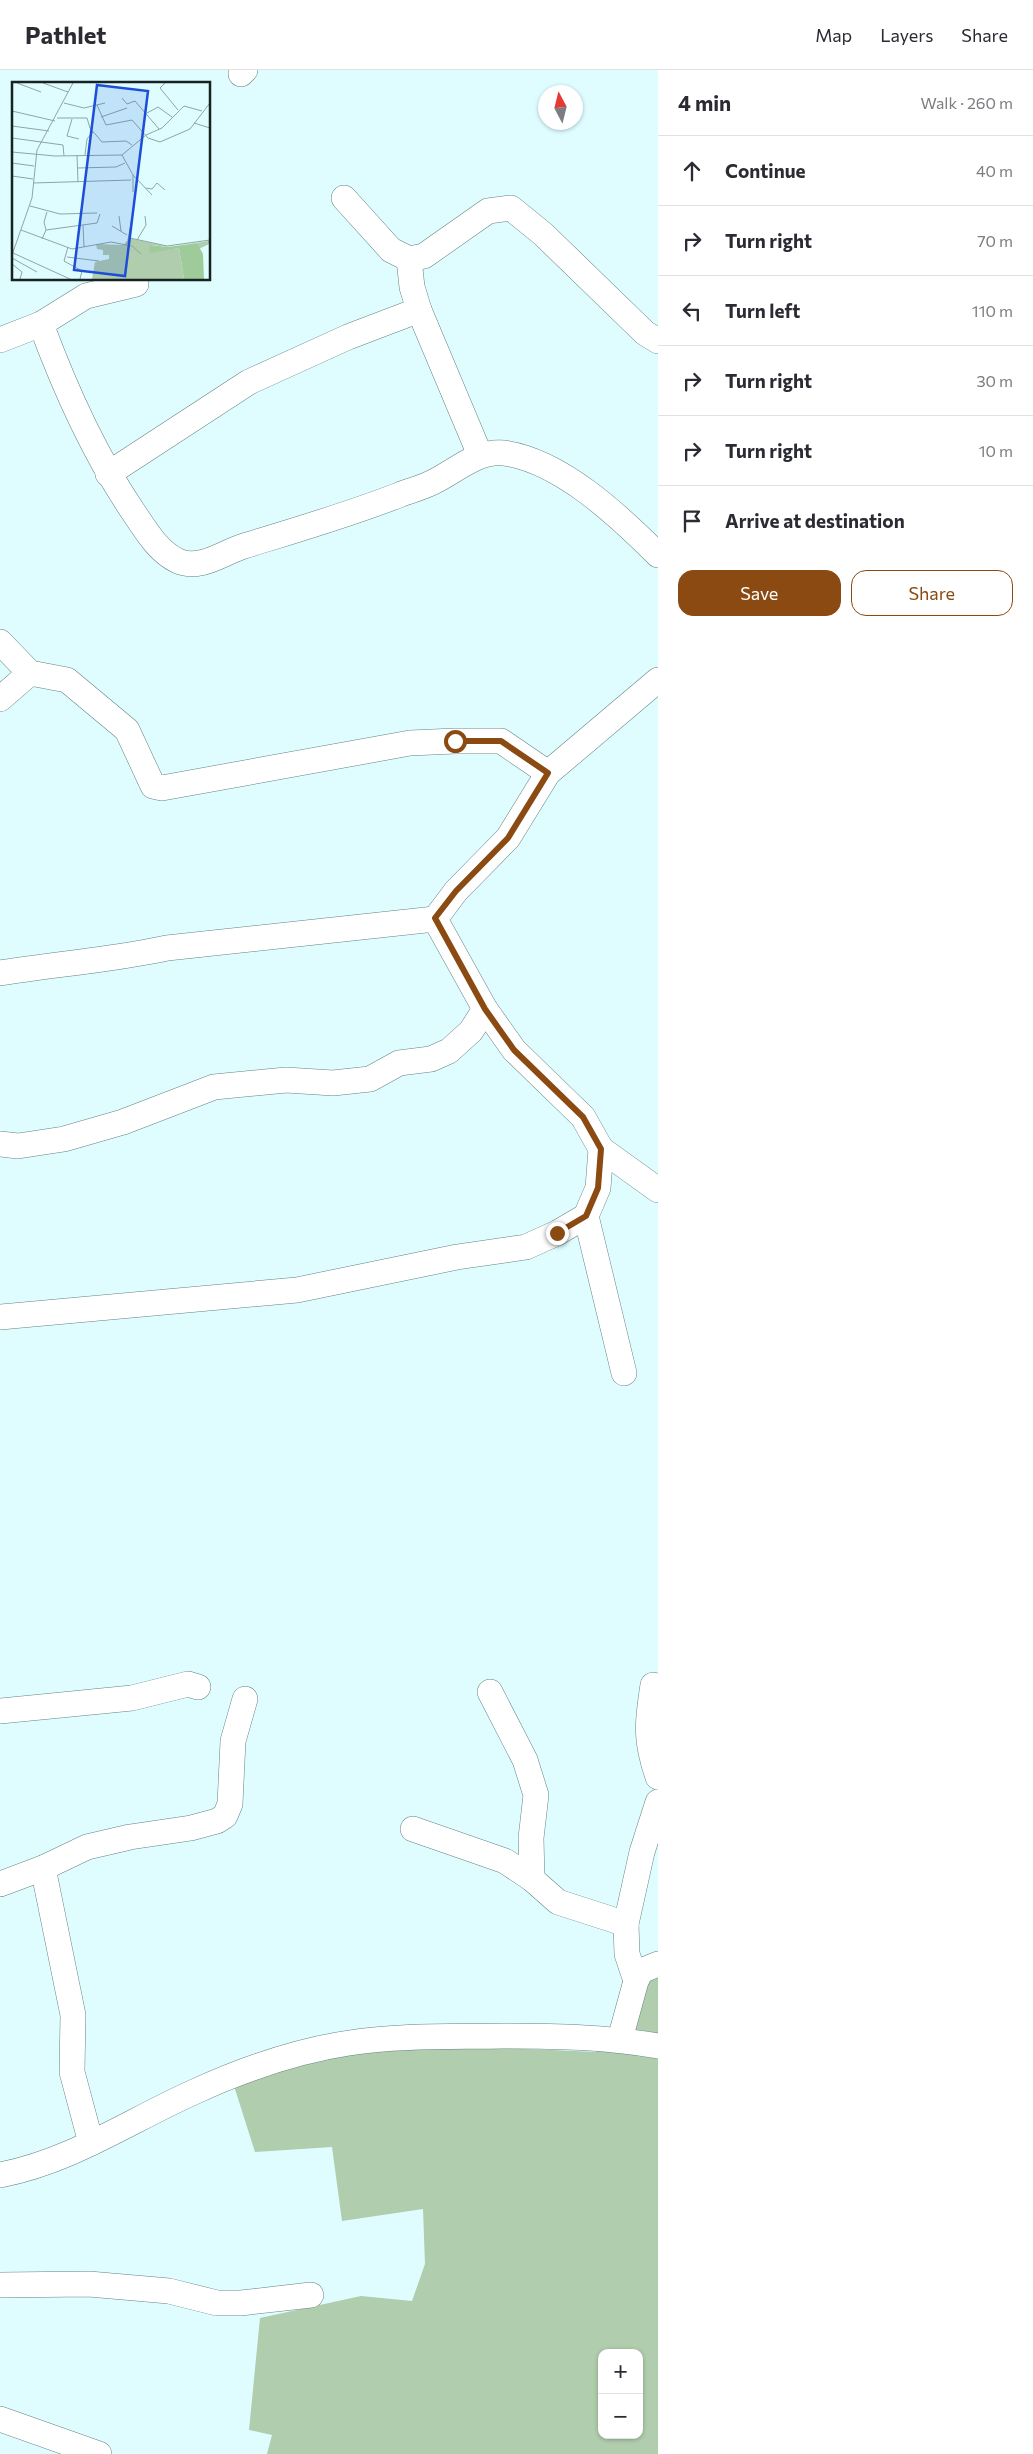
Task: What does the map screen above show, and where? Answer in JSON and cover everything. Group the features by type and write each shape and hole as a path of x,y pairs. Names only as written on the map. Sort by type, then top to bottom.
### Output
{"street":[{"path":"344,198 392,250 409,259 424,256 488,211 511,208 543,234 644,333 658,341"},
{"path":"409,259 412,286 418,310 480,455"},
{"path":"0,340 41,324 86,296 136,284"},
{"path":"108,474 249,382 348,337 418,310"},
{"path":"41,324 62,382 108,474 147,533 162,550 180,562 201,564 232,550 366,508 435,481 480,455 503,453 547,466 596,500 658,555"},
{"path":"0,642 30,673 67,680 127,730 153,786 162,788 410,743 455,741 501,741 548,773"},
{"path":"0,699 30,673"},
{"path":"0,973 54,964 134,955 167,948 435,918 456,891 508,838 548,773 658,680"},
{"path":"435,918 485,1009 514,1050 583,1117 601,1149 658,1190"},
{"path":"0,1144 18,1146 64,1139 123,1122 214,1088 286,1080 333,1083 370,1079 399,1063 432,1058 449,1051 471,1031 485,1009"},
{"path":"0,1317 297,1290 457,1257 526,1247 557,1233 586,1216 598,1188 601,1149"},
{"path":"586,1216 624,1373"},
{"path":"0,1711 132,1698 188,1684 198,1687"},
{"path":"653,1685 647,1725 651,1756 658,1777"},
{"path":"490,1692 525,1760 536,1795 531,1838 532,1879"},
{"path":"0,1884 43,1868 87,1847 130,1837 192,1828 217,1821 226,1816 230,1804 233,1741 245,1699"},
{"path":"636,1981 627,1954 626,1924 642,1852 658,1802"},
{"path":"412,1829 505,1861 532,1879 558,1902 626,1924"},
{"path":"43,1868 73,2015 72,2072 91,2143"},
{"path":"620,2039 636,1981 641,1971 658,1964"},
{"path":"0,2175 55,2159 194,2092 293,2054 350,2043 423,2037 551,2036 620,2039 658,2046"},
{"path":"0,2285 89,2284 168,2291 218,2303 240,2303 311,2295"},
{"path":"0,2419 99,2454"}],"green space":[{"path":"652,1962 658,1963 658,2454 267,2454 272,2435 249,2430 260,2318 361,2296 412,2301 425,2264 423,2209 342,2221 332,2147 255,2152 234,2086 298,2064 379,2051 451,2048 596,2052"}],"route":[{"path":"455,741 501,741 548,773 508,838 456,891 435,918 485,1009 514,1050 583,1117 601,1149 598,1188 586,1216 557,1233"}]}
